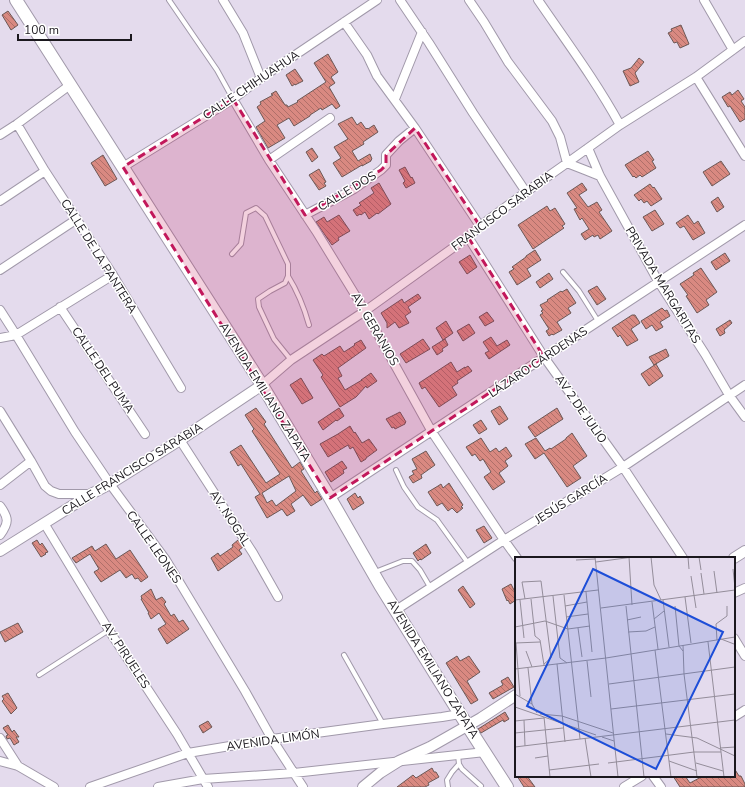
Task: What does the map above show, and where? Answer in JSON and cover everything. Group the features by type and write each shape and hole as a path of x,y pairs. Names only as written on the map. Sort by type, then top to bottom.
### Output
{"main road":[{"name":"AVENIDA EMILIANO ZAPATA","path":"16,0 262,385 373,573 460,714 508,787"}],"street":[{"path":"224,0 243,33 261,78"},
{"name":"CALLE CHIHUAHUA","path":"123,167 233,99 261,78 344,22 365,4 377,0"},
{"path":"400,0 526,192"},
{"path":"469,0 508,62 552,121 560,137 567,164 600,176"},
{"path":"538,0 575,53 613,111 620,125"},
{"path":"704,0 733,50"},
{"path":"344,22 367,55 377,76 415,128 480,226"},
{"path":"394,99 422,32"},
{"name":"FRANCISCO SARABIA","path":"262,385 291,360 468,237 480,226 526,192 620,125 696,77 745,41"},
{"path":"696,77 745,156"},
{"path":"0,135 70,85"},
{"name":"AV. GERANIOS","path":"233,99 269,160 365,310 432,432 516,557"},
{"path":"269,160 330,118"},
{"name":"CALLE DE LA PANTERA","path":"17,124 45,171 113,275 181,388"},
{"name":"CALLE DOS","path":"305,215 354,189 381,170 386,165 386,155 399,141 415,128"},
{"name":"PRIVADA MARGARITAS","path":"588,148 600,176 658,281 705,354 729,395 745,417"},
{"path":"0,201 45,171"},
{"path":"0,270 77,219"},
{"name":"LÁZARO CÁRDENAS","path":"330,498 745,225"},
{"name":"AV 2 DE JULIO","path":"468,237 544,357 623,467 682,557"},
{"path":"0,338 16,335 113,275"},
{"name":"CALLE DEL PUMA","path":"60,307 145,434"},
{"name":"CALLE LEONES","path":"0,310 75,432 110,484 166,560 245,691 272,739 303,787"},
{"name":"CALLE FRANCISCO SARABIA","path":"0,551 180,440 262,385"},
{"name":"JESÚS GARCÍA","path":"396,610 504,540 623,467 745,385"},
{"path":"0,410 46,486 51,491 60,494 91,494"},
{"name":"AV. NOGAL","path":"180,440 253,553 278,597"},
{"path":"0,485 31,461"},
{"path":"0,506 7,519 6,527 0,535"},
{"name":"AV. PIRUELES","path":"44,523 109,630 177,734 208,787"},
{"path":"735,557 745,551"},
{"path":"735,592 745,588"},
{"path":"735,640 745,656"},
{"path":"363,787 380,773 399,761 430,747 481,718 515,696"},
{"path":"735,716 745,710"},
{"name":"AVENIDA LIMÓN","path":"90,787 188,753 272,739 460,714"},
{"path":"0,738 18,766"},
{"path":"158,787 203,779 294,772 485,752"},
{"path":"0,762 18,766 54,787"},
{"path":"624,787 640,777"},
{"path":"654,777 660,787"}],"lane":[{"path":"170,0 217,70 233,99"},
{"path":"232,254 241,244 246,213 256,208 265,216 288,264 288,276 285,283 270,291 258,300 259,307 274,339 291,360"},
{"path":"564,272 579,291 598,321"},
{"path":"288,276 305,309 309,325"},
{"path":"396,470 404,487 418,507 437,520 468,564"},
{"path":"373,573 403,562 412,561 420,570 430,587"},
{"path":"39,675 109,630"},
{"path":"344,655 383,724"},
{"path":"458,754 459,764 462,769 481,786"},
{"path":"448,787 447,780 459,764"}],"highlighted area":[{"path":"233,99 305,215 381,170 386,165 386,155 415,128 480,226 468,237 544,357 330,498 123,167"}],"building":[{"path":"8,11 18,25 11,30 2,15"},
{"path":"681,25 689,44 680,48 677,42 674,43 668,33 672,31 671,29"},
{"path":"328,54 338,72 331,77 335,83 329,87 340,106 336,109 332,104 322,110 321,108 294,126 289,118 277,125 285,138 268,148 256,127 265,121 257,107 261,104 260,102 273,95 271,94 276,91 288,107 298,102 297,101 326,82 314,63"},
{"path":"639,58 644,62 635,73 639,82 630,86 623,71 631,68"},
{"path":"295,69 303,81 292,86 286,75"},
{"path":"738,90 744,99 741,101 745,107 745,119 740,122 730,106 728,107 722,97 730,92 732,95"},
{"path":"352,117 357,125 361,122 366,129 368,129 374,125 378,132 363,142 364,144 352,151 358,161 370,154 372,159 371,161 342,177 333,163 341,158 334,147 348,139 338,124"},
{"path":"312,148 318,157 312,162 306,152"},
{"path":"648,151 654,160 652,161 656,168 642,177 640,175 636,178 634,176 633,177 625,165"},
{"path":"103,155 117,179 105,186 91,163"},
{"path":"721,161 730,174 712,186 703,172"},
{"path":"405,167 415,183 406,188 403,183 405,181 399,170"},
{"path":"319,169 326,182 324,183 326,186 319,190 309,175"},
{"path":"379,183 391,204 369,219 365,212 357,216 353,210 361,205 359,203 374,193 371,188"},
{"path":"582,183 587,190 579,195 588,207 597,202 602,210 599,212 612,231 600,239 598,235 594,237 593,235 585,240 581,234 589,229 582,218 580,220 574,209 577,208 567,193"},
{"path":"650,184 653,188 654,187 662,199 651,206 647,201 644,203 641,199 639,201 634,195"},
{"path":"718,197 724,207 717,212 711,202"},
{"path":"547,206 550,211 555,208 565,224 562,226 564,228 533,249 518,225"},
{"path":"655,210 664,224 652,231 643,217"},
{"path":"339,215 350,231 338,238 339,240 332,245 316,222 324,217 327,222"},
{"path":"688,215 694,224 698,221 705,233 693,240 684,226 680,228 676,223"},
{"path":"535,250 541,260 527,269 531,276 517,285 509,272 514,269 512,267"},
{"path":"725,253 730,261 716,270 711,262"},
{"path":"470,255 477,267 467,274 459,262"},
{"path":"701,268 717,292 706,300 709,305 697,313 686,296 688,295 680,284 694,275 693,273"},
{"path":"549,273 553,279 540,288 536,282"},
{"path":"597,286 606,299 597,305 588,291"},
{"path":"567,289 576,303 568,308 571,313 557,322 562,330 549,336 546,331 549,329 540,315 543,313 541,311 543,310 540,305 561,291 562,292"},
{"path":"418,294 421,298 408,307 411,312 405,316 409,323 399,328 395,322 387,328 387,323 381,313 402,299 404,303"},
{"path":"662,308 665,311 667,310 670,316 660,322 663,327 656,331 652,325 646,329 641,321"},
{"path":"487,312 494,321 485,326 479,317"},
{"path":"632,315 635,315 640,323 631,329 638,340 627,346 620,335 618,337 612,328"},
{"path":"730,320 732,323 724,330 725,333 720,336 716,329"},
{"path":"446,321 453,333 443,340 436,328"},
{"path":"469,324 475,333 463,341 457,331"},
{"path":"491,337 497,346 507,340 510,345 489,359 485,353 489,351 483,342"},
{"path":"423,339 430,349 406,363 400,354"},
{"path":"445,339 448,345 437,355 432,347"},
{"path":"361,340 366,348 338,368 342,376 338,378 345,390 371,373 377,381 367,388 366,386 356,397 340,407 321,377 323,375 313,360 322,354 324,356 340,346 344,352"},
{"path":"666,349 669,356 654,365 649,357"},
{"path":"451,362 457,372 468,366 472,371 457,381 458,383 452,387 457,395 439,407 425,387 422,389 419,383"},
{"path":"656,364 663,376 649,386 641,374"},
{"path":"301,378 313,398 302,404 290,385"},
{"path":"500,406 508,419 499,425 491,411"},
{"path":"256,408 266,422 264,424 292,468 300,462 304,469 301,471 315,493 317,491 322,499 311,506 303,495 291,504 295,511 287,516 282,509 267,518 255,497 260,494 241,464 238,466 230,452 241,445 266,483 280,474 252,431 254,429 245,415","holes":["289,476 296,491 276,506 272,500 267,503 262,493"]},
{"path":"339,408 344,416 323,430 318,422"},
{"path":"557,408 563,419 535,437 528,427"},
{"path":"400,412 406,422 405,424 395,429 394,427 392,428 386,419"},
{"path":"481,420 487,429 479,434 473,425"},
{"path":"350,426 362,443 369,439 377,450 361,462 353,447 350,449 348,445 328,457 320,444"},
{"path":"572,433 587,456 573,466 581,478 567,487 544,453 535,459 525,444 536,438 545,451 550,448 551,449 566,439"},
{"path":"481,438 490,452 496,448 499,452 506,447 512,456 505,461 508,466 499,473 505,482 493,490 484,477 491,472 483,459 480,461 475,454 472,456 466,447"},
{"path":"426,451 435,465 421,475 422,478 413,483 409,477 414,474 412,471 417,469 412,459"},
{"path":"342,461 347,468 343,470 344,473 331,482 325,472"},
{"path":"449,483 463,505 461,507 463,508 457,513 452,508 448,511 442,503 437,506 428,492 441,484 443,488"},
{"path":"355,493 358,498 360,496 364,503 353,510 347,499"},
{"path":"484,526 492,538 484,543 476,530"},
{"path":"37,540 40,545 42,543 48,552 41,557 32,543"},
{"path":"238,540 243,547 239,550 242,554 218,571 211,558 218,553 220,556 233,547 232,545"},
{"path":"106,544 116,559 130,550 148,577 141,582 138,578 135,579 132,574 126,578 120,570 101,582 94,572 99,569 90,554 76,563 72,558 92,546 95,551"},
{"path":"426,544 431,553 418,561 413,553"},
{"path":"511,584 515,592 515,601 510,604 508,600 507,601 502,589"},
{"path":"463,586 475,604 470,608 458,590"},
{"path":"151,589 156,600 162,597 166,602 164,604 171,616 174,614 179,622 183,620 189,629 167,644 158,629 166,624 159,613 151,619 141,599 141,596"},
{"path":"18,623 23,632 5,642 0,632"},
{"path":"457,656 460,661 469,656 480,672 467,681 478,700 471,704 446,663"},
{"path":"508,677 514,687 493,699 489,693 503,685 501,681"},
{"path":"8,693 17,708 11,714 2,701 4,699 2,696"},
{"path":"505,712 509,719 504,722 503,720 481,733 478,729"},
{"path":"208,721 212,727 203,733 199,726"},
{"path":"8,725 12,732 14,730 19,737 16,737 19,742 14,745 10,738 7,739 6,736 8,735 3,728"},
{"path":"432,768 439,777 428,783 429,785 425,787 397,787 413,775 416,778"},
{"path":"735,770 739,776 741,776 745,787 680,787 674,777 686,777 690,783 701,777 735,777"},
{"path":"518,777 528,777 535,787 524,787"}]}
